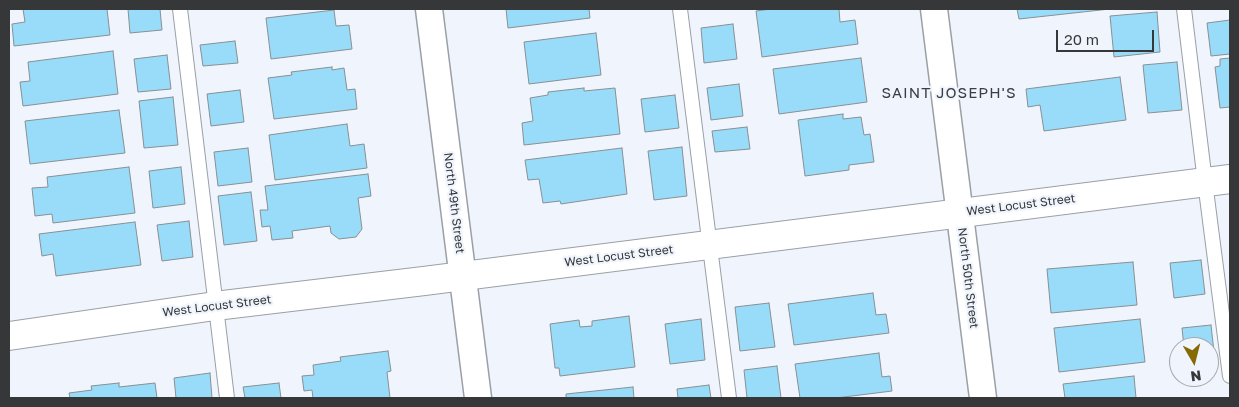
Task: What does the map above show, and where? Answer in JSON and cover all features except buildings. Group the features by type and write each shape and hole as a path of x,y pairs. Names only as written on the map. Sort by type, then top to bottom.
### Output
{"street":[{"name":"North 49th Street","path":"429,9 478,398"},
{"name":"North 50th Street","path":"934,9 983,398"},
{"name":"West Locust Street","path":"9,336 215,306 1218,181"}],"lane":[{"path":"180,9 227,398"},
{"path":"680,9 729,398"},
{"path":"1184,9 1218,181 1230,376"}],"district":[{"name":"SAINT JOSEPH'S","path":"949,93"}]}
